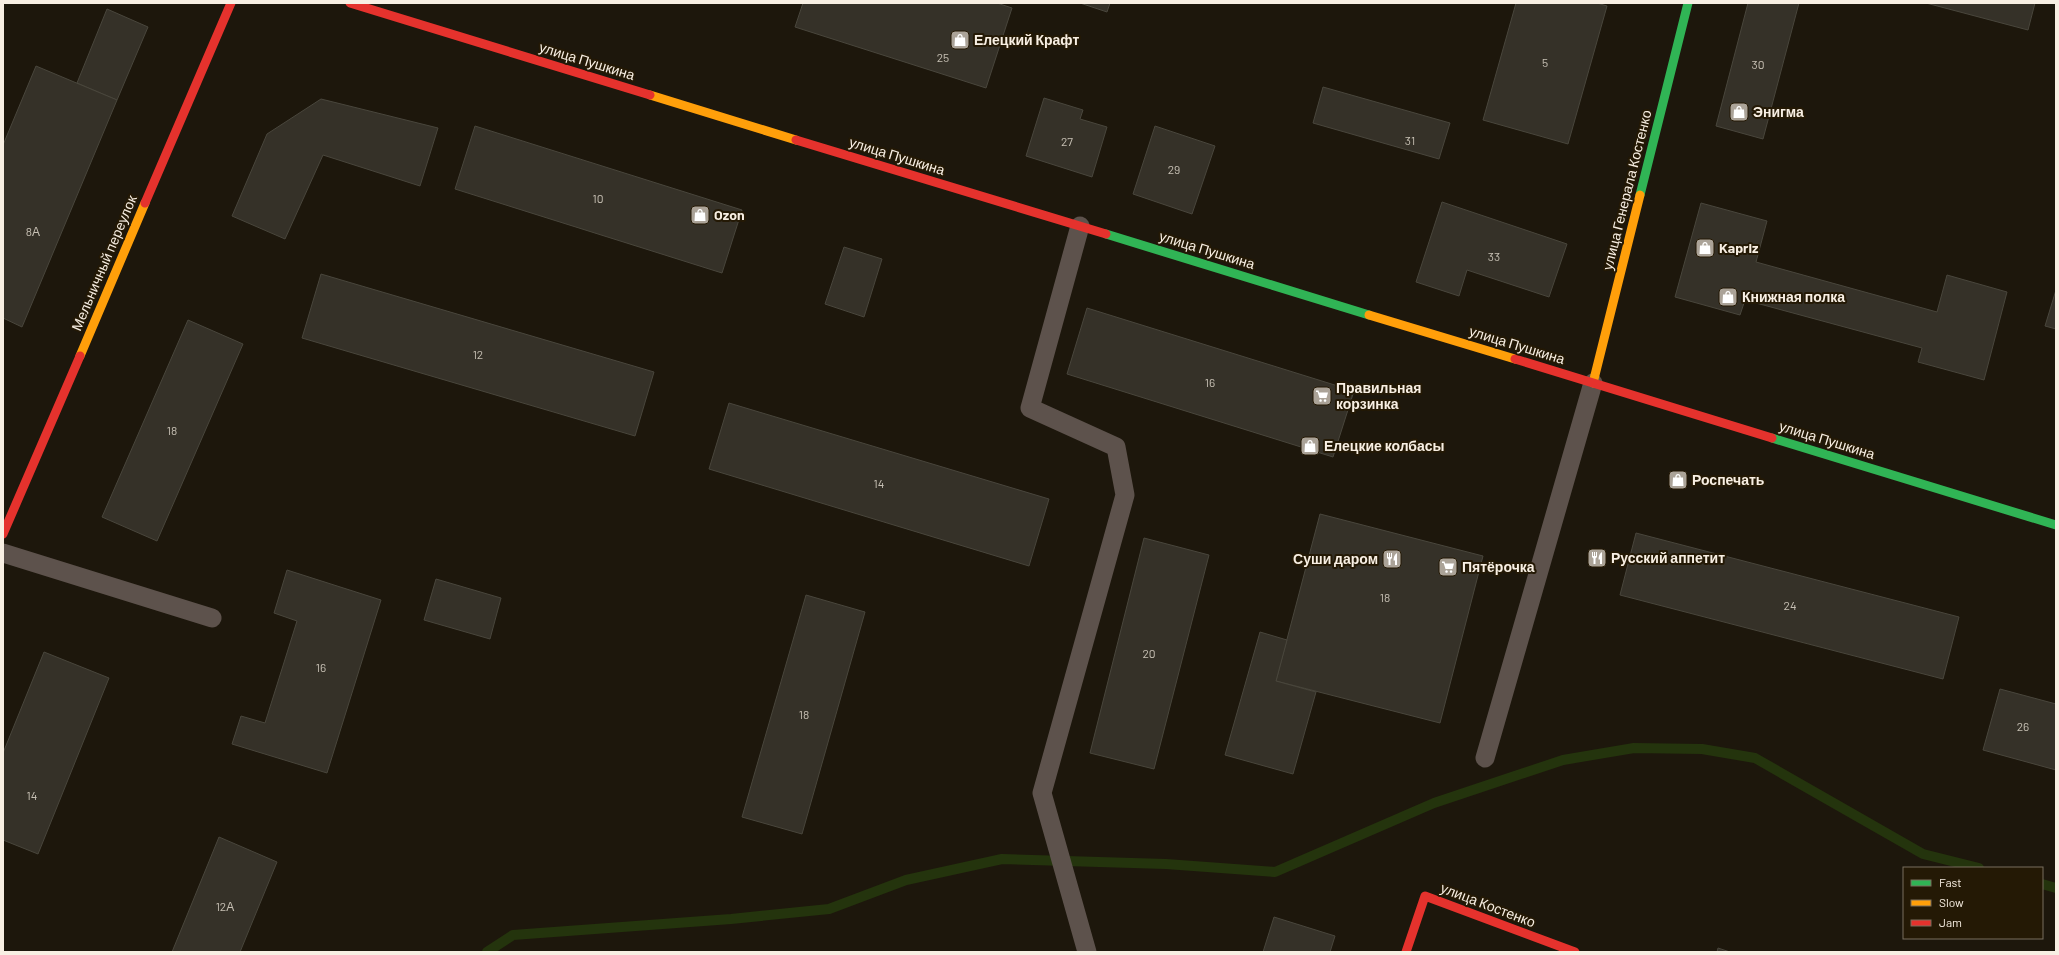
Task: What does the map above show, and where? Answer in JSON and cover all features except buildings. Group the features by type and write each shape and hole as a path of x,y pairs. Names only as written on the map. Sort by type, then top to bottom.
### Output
{"street":[{"name":"Мельничный переулок","path":"3,534 231,3"},
{"name":"улица Пушкина","path":"350,3 2056,525"},
{"name":"улица Генерала Костенко","path":"1593,383 1688,3"},
{"name":"улица Костенко","path":"1406,952 1425,896 1575,952"}],"lane":[{"path":"1080,226 1030,408 1116,447 1125,495 1042,794 1087,952"},
{"path":"1485,758 1593,383"},
{"path":"3,553 212,618"}],"waterway":[{"path":"487,952 513,935 731,919 829,909 906,880 1002,859 1166,864 1275,872 1434,803 1563,760 1634,748 1702,749 1755,758 1923,854 1975,867"},
{"path":"2043,884 2056,888"}],"traffic: fast":[{"path":"1640,195 1688,3"},
{"path":"1106,234 1369,315"},
{"path":"1772,438 2056,525"}],"traffic: slow":[{"path":"650,95 796,140"},
{"path":"1593,383 1640,195"},
{"path":"80,356 145,203"},
{"path":"1369,315 1515,359"}],"traffic: jam":[{"path":"145,203 231,3"},
{"path":"350,3 650,95"},
{"path":"796,140 1106,234"},
{"path":"3,534 80,356"},
{"path":"1515,359 1772,438"},
{"path":"1406,952 1425,896 1575,952"}],"place":[{"name":"Елецкий Крафт","path":"960,40"},
{"name":"Энигма","path":"1739,112"},
{"name":"Ozon","path":"700,215"},
{"name":"Kapriz","path":"1705,248"},
{"name":"Книжная полка","path":"1728,297"},
{"name":"Правильная корзинка","path":"1322,396"},
{"name":"Елецкие колбасы","path":"1310,446"},
{"name":"Роспечать","path":"1678,480"},
{"name":"Русский аппетит","path":"1597,558"},
{"name":"Суши даром","path":"1392,559"},
{"name":"Пятёрочка","path":"1448,567"}]}
